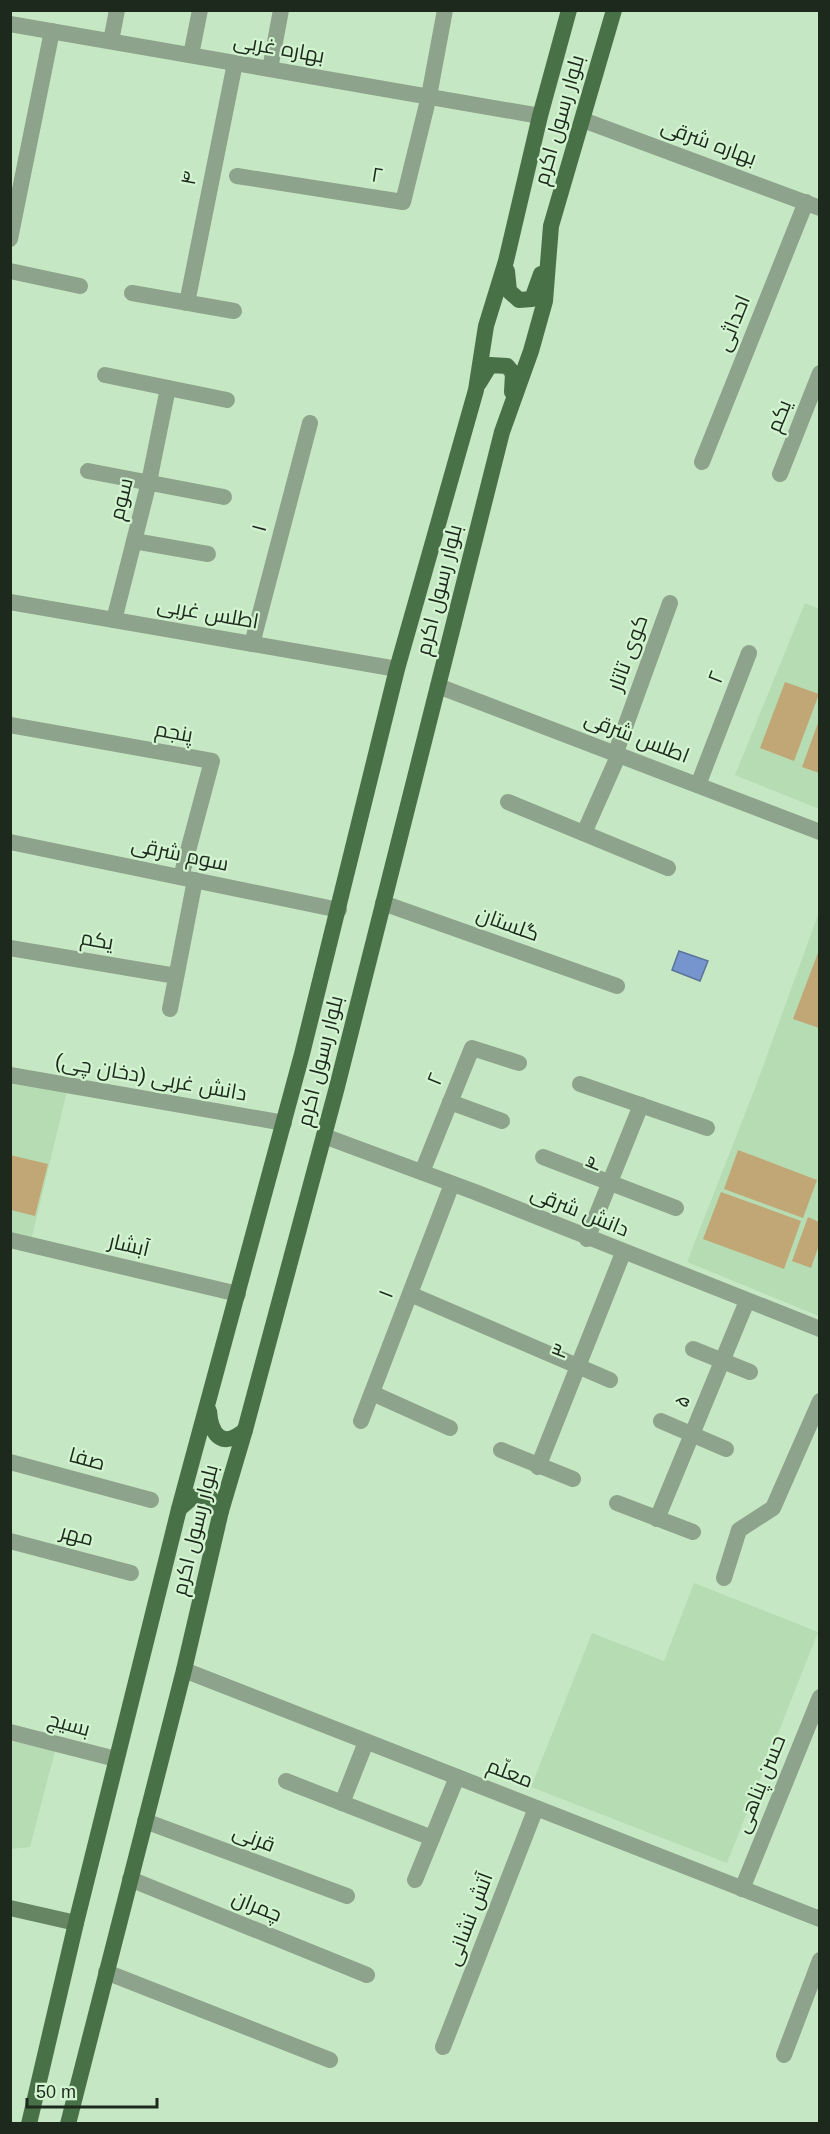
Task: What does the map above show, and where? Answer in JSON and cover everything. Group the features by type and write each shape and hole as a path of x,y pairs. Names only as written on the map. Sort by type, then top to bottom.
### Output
{"main road":[{"name":"بلوار رسول اکرم","path":"29,2124 76,1923 179,1509 284,1123 339,910 397,669 476,390 486,326 506,261 568,10"},
{"name":"بلوار رسول اکرم","path":"72,2122 106,1972 184,1670 221,1511 324,1136 502,432 513,405 545,301 551,226 614,10"},
{"path":"506,261 509,291 519,300 532,299 549,255"},
{"path":"476,390 490,364 507,366 513,373 513,405"},
{"path":"209,1404 210,1420 217,1436 226,1440 236,1438 245,1430"},
{"path":"179,1509 193,1497 208,1495 221,1511"},
{"path":"10,1908 76,1923"}],"street":[{"path":"111,41 117,10"},
{"path":"190,55 200,10"},
{"path":"270,69 281,10"},
{"path":"429,96 444,10"},
{"name":"بهاره غربی","path":"10,24 540,116"},
{"path":"10,239 52,31"},
{"name":"۴","path":"187,303 235,63"},
{"name":"۲","path":"237,176 403,202 429,96"},
{"name":"بهاره شرقی","path":"583,120 812,205"},
{"name":"احداثی","path":"702,462 812,205"},
{"path":"10,272 80,286"},
{"path":"132,293 234,311"},
{"name":"یکم","path":"780,474 819,373"},
{"path":"105,375 227,400"},
{"name":"سوم","path":"114,620 149,482 168,388"},
{"name":"۱","path":"252,644 310,423"},
{"path":"88,471 224,497"},
{"path":"134,542 208,554"},
{"name":"اطلس غربی","path":"10,602 397,669"},
{"name":"کوی تاتار","path":"584,833 618,753 670,603"},
{"name":"۲","path":"698,785 749,653"},
{"name":"اطلس شرقی","path":"438,686 618,753 819,832"},
{"name":"پنجم","path":"10,725 212,761 188,879"},
{"path":"508,802 668,868"},
{"name":"سوم شرقی","path":"10,842 339,910"},
{"path":"170,1009 188,879"},
{"name":"گلستان","path":"384,903 617,986"},
{"name":"یکم","path":"10,948 176,976"},
{"name":"۲","path":"422,1172 472,1048 519,1063"},
{"name":"دانش غربی (دخان چی)","path":"10,1075 284,1123"},
{"path":"580,1084 707,1128"},
{"path":"450,1102 502,1121"},
{"name":"۴","path":"587,1239 641,1105"},
{"name":"دانش شرقی","path":"324,1136 422,1172 819,1329"},
{"path":"543,1157 676,1208"},
{"name":"۱","path":"361,1421 452,1184"},
{"name":"آبشار","path":"10,1240 238,1294"},
{"name":"۳","path":"538,1467 623,1253"},
{"path":"410,1294 609,1380"},
{"name":"۵","path":"657,1519 747,1301"},
{"path":"693,1350 750,1372"},
{"path":"372,1393 450,1428"},
{"path":"724,1578 739,1530 773,1508 819,1401"},
{"path":"662,1421 726,1449"},
{"path":"501,1450 538,1467 573,1479"},
{"name":"صفا","path":"10,1462 151,1500"},
{"path":"617,1503 693,1532"},
{"name":"مهر","path":"10,1541 131,1573"},
{"name":"معلّم","path":"184,1670 819,1919"},
{"name":"حسن پناهی","path":"742,1889 819,1697"},
{"name":"بسیج","path":"10,1732 116,1760"},
{"path":"342,1803 366,1742"},
{"path":"415,1880 457,1777"},
{"path":"286,1781 432,1838"},
{"name":"آتش نشانی","path":"444,2047 536,1808"},
{"name":"قرنی","path":"145,1821 347,1896"},
{"name":"چمران","path":"130,1879 367,1975"},
{"path":"784,2055 819,1960"},
{"path":"106,1972 330,2060"}],"shaded area":[{"path":"805,603 819,609 819,809 735,775"},
{"path":"785,682 819,694 794,761 760,748"},
{"path":"819,720 819,773 802,767"},
{"path":"819,912 819,1316 687,1262 757,1083"},
{"path":"820,950 819,1028 793,1019"},
{"path":"11,1082 67,1091 30,1245 11,1240"},
{"path":"738,1150 817,1180 803,1218 724,1189"},
{"path":"10,1155 48,1164 35,1216 11,1210"},
{"path":"721,1192 801,1221 784,1269 703,1239"},
{"path":"808,1217 819,1222 819,1245 811,1268 792,1261"},
{"path":"694,1583 818,1632 727,1863 531,1787 592,1633 664,1661"},
{"path":"11,1741 55,1751 30,1847 11,1849"}],"water":[{"path":"679,951 708,961 700,981 672,970"}]}
